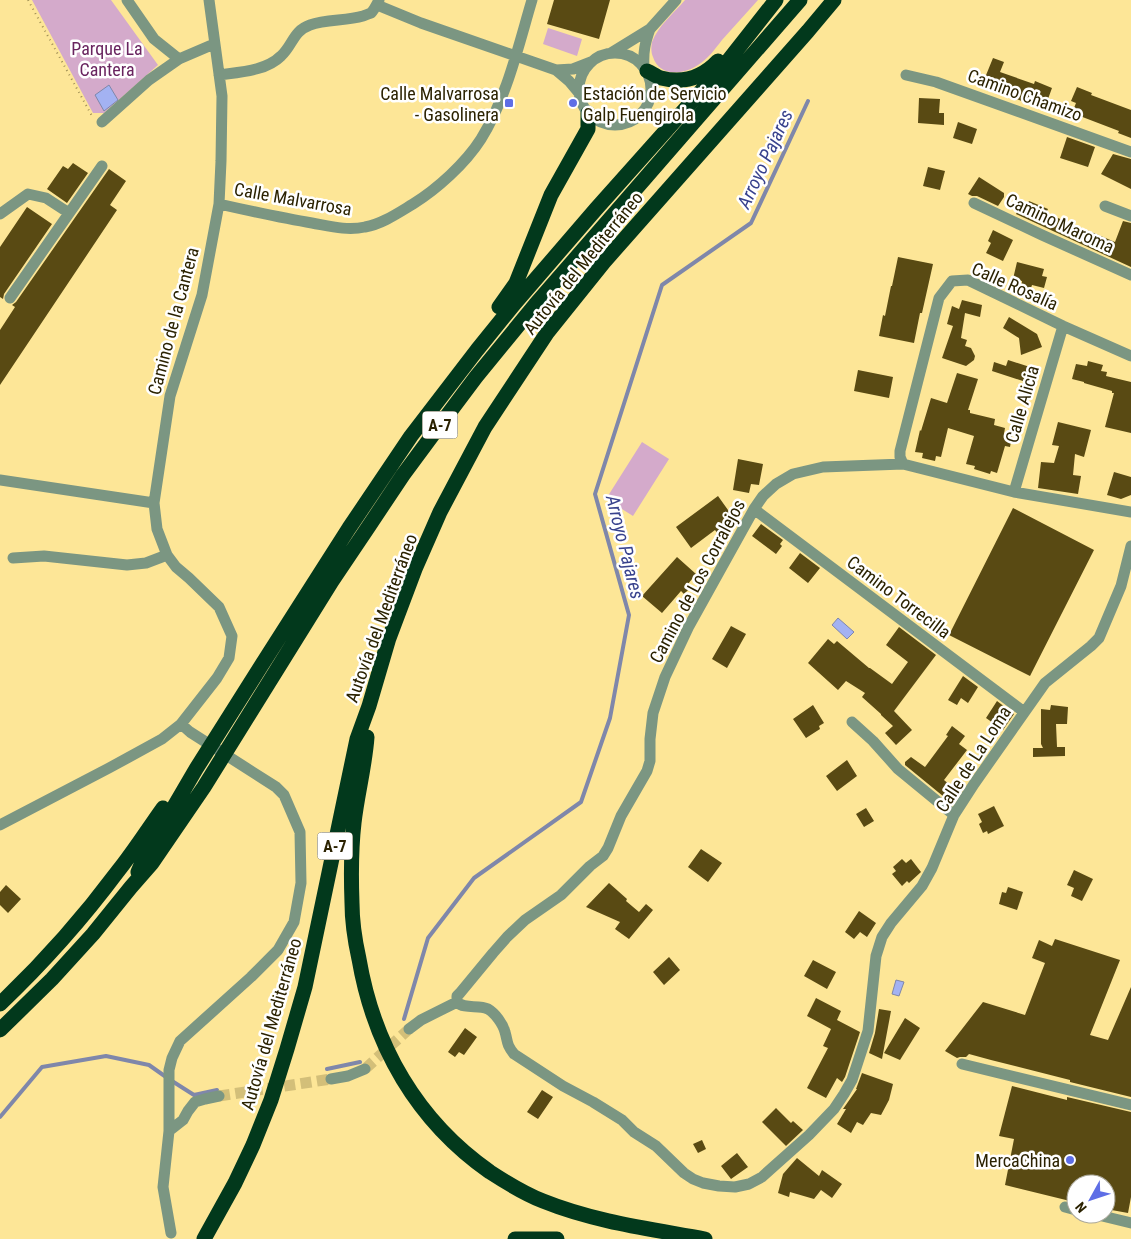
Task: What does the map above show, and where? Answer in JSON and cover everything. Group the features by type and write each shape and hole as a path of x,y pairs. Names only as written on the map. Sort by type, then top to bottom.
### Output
{"highway":[{"path":"131,887 144,858 196,769 349,528 412,436 514,302 728,61 776,0"},
{"name":"Autovía del Mediterráneo","path":"0,1030 52,979 93,934 152,863 204,787 338,573 403,475 476,377 535,304 800,0"},
{"name":"Autovía del Mediterráneo","path":"204,1239 254,1145 271,1100 303,996 357,739 389,638 415,569 440,512 485,427 547,333 604,262 834,0"},
{"path":"646,69 661,78 678,81 696,78 711,68 765,13"},
{"path":"476,350 487,324 516,283 551,195 588,129 588,112"},
{"path":"369,706 367,741 354,824 351,870 352,905 363,983 374,1020 403,1081 422,1108 446,1135 474,1160 507,1183 541,1201 618,1223 705,1239"},
{"path":"0,1004 52,951 88,910 173,793 196,769"},
{"path":"515,1239 557,1239"}],"street":[{"path":"127,0 154,39 179,59"},
{"name":"Camino de la Cantera","path":"0,825 162,738 186,728 229,658 232,636 219,607 176,567 167,555 156,529 154,503 170,396 202,295 219,204 222,96 209,0"},
{"name":"Calle Malvarrosa","path":"219,204 344,229 365,228 380,223 429,194 459,166 480,140 496,112 532,0"},
{"path":"611,53 650,29 676,0"},
{"path":"220,74 247,71 267,66 281,56 301,29 311,24 356,18 371,13 378,2 421,23 556,70 569,81 579,94"},
{"path":"591,62 581,76 579,85 581,101 588,112 598,121 610,125 622,125 634,120 643,113 650,101 652,86 646,69 644,49 650,29"},
{"path":"102,122 148,80 179,59 214,44"},
{"path":"556,70 572,69 611,53 629,55 638,60 646,69"},
{"name":"Camino Chamizo","path":"906,74 936,82 1131,152"},
{"path":"10,298 102,166"},
{"path":"0,214 28,194 46,198 69,213"},
{"name":"Camino Maroma","path":"974,203 1131,275"},
{"path":"1105,206 1131,216"},
{"name":"Calle Rosalía","path":"904,464 900,457 900,451 939,298 952,280 968,280 1063,326 1131,356"},
{"name":"Calle Alicia","path":"1014,492 1063,326"},
{"name":"Camino de Los Corralejos","path":"457,1002 457,996 460,992 507,937 525,920 560,895 603,856 608,848 621,816 647,771 650,761 650,739 654,713 665,677 689,626 754,510 763,496 776,484 793,474 823,467 904,464 1014,492 1131,512"},
{"path":"0,480 154,503"},
{"name":"Camino Torrecilla","path":"754,510 1024,712"},
{"name":"Calle de La Loma","path":"457,1002 461,1006 487,1009 501,1024 509,1048 514,1054 563,1086 622,1120 634,1132 656,1146 684,1174 703,1183 735,1187 749,1184 762,1177 823,1120 839,1102 852,1080 870,1021 873,974 879,943 891,923 928,878 954,815 1045,682 1099,638 1121,586 1131,546"},
{"path":"13,558 44,556 127,565 146,563 167,555"},
{"path":"852,722 873,741 898,769 954,815"},
{"path":"172,1233 164,1187 169,1131 169,1070 172,1058 180,1041 278,950 294,922 301,884 300,832 284,795 276,787 186,728"},
{"path":"409,1029 421,1020 457,1002"},
{"path":"962,1064 1131,1105"},
{"path":"331,1079 348,1076 365,1069"},
{"path":"169,1131 183,1120 195,1102 219,1096"},
{"path":"1116,1219 1131,1223"}],"path":[{"path":"28,0 94,119 102,122"}],"green space":[{"name":"Parque La Cantera","path":"32,0 111,0 158,65 104,113 93,113"},
{"path":"685,0 758,0 702,63 686,71 666,71 656,63 652,54 652,42 662,25"},
{"path":"548,28 582,39 577,56 543,44"},
{"path":"642,442 669,459 633,516 606,499"}],"water":[{"path":"109,85 118,100 104,111 95,95"},
{"path":"838,618 854,632 847,639 832,625"},
{"path":"896,980 904,982 899,996 892,994"}],"building":[{"path":"554,0 610,0 599,39 547,24"},
{"path":"993,58 1004,62 1000,72 1034,84 1035,81 1052,88 1044,110 982,85"},
{"path":"1077,87 1092,93 1091,95 1131,110 1131,138 1118,133 1119,131 1072,113 1076,103 1071,101"},
{"path":"919,98 940,99 939,113 944,113 944,125 918,123"},
{"path":"958,122 977,129 972,144 953,138"},
{"path":"1067,137 1095,147 1088,167 1060,158"},
{"path":"1113,154 1131,159 1131,189 1101,174"},
{"path":"73,163 88,173 67,203 47,189 63,166 68,169"},
{"path":"928,167 945,171 940,190 923,186"},
{"path":"109,169 126,181 110,205 117,210 0,385 0,330 15,307 12,305 16,302"},
{"path":"979,177 1004,193 1004,197 998,206 968,194"},
{"path":"1029,201 1048,209 1046,213 1115,242 1123,221 1131,223 1131,267 1016,214 1020,206 1025,210"},
{"path":"27,207 52,224 4,294 3,299 0,297 0,247"},
{"path":"993,230 1013,240 1003,261 986,253 991,243 988,241"},
{"path":"898,257 933,264 914,343 879,336"},
{"path":"1017,262 1044,269 1042,276 1047,277 1044,288 1032,285 1030,291 1021,289 1022,281 1013,279"},
{"path":"962,300 982,305 980,317 965,313 961,338 967,340 965,346 971,348 975,356 974,360 966,366 942,358 953,326 947,324 952,306 959,309"},
{"path":"1009,317 1037,334 1042,347 1021,355 1019,338 1003,328"},
{"path":"1008,360 1033,368 1029,383 992,371 994,362 1006,366"},
{"path":"1088,361 1103,365 1101,371 1107,372 1106,376 1131,382 1131,433 1105,427 1114,393 1112,391 1072,379 1076,364 1087,366"},
{"path":"858,370 893,377 889,398 854,391"},
{"path":"957,373 978,379 968,410 970,410 970,413 995,419 994,425 1005,428 1004,434 1012,436 1010,447 1005,446 997,473 991,471 990,474 974,469 975,466 966,464 974,436 948,428 941,457 936,456 935,461 922,458 923,453 915,452 931,398 947,403"},
{"path":"1058,422 1091,430 1084,457 1075,454 1073,475 1081,476 1078,494 1038,488 1041,462 1054,463 1059,446 1052,445"},
{"path":"738,459 763,464 759,485 751,484 749,493 733,490"},
{"path":"1114,472 1131,477 1131,495 1121,499 1107,495"},
{"path":"718,496 733,517 723,524 725,528 718,534 715,530 691,548 676,527"},
{"path":"1013,508 1094,550 1030,676 949,635"},
{"path":"761,524 783,540 780,544 782,546 776,554 752,536"},
{"path":"800,553 820,568 808,583 789,568"},
{"path":"677,557 696,574 688,584 691,587 684,594 681,591 662,613 642,596"},
{"path":"731,626 746,634 727,668 712,659"},
{"path":"899,627 936,655 894,711 912,730 896,745 885,733 893,726 862,697 865,693 846,681 838,690 808,663 828,639 834,644 837,641 869,668 892,684 908,662 886,645"},
{"path":"963,676 978,687 968,703 961,698 957,705 948,700"},
{"path":"997,701 1014,714 1003,730 986,718"},
{"path":"813,705 824,723 819,726 820,729 806,738 793,719"},
{"path":"1051,705 1068,707 1067,724 1056,724 1057,747 1065,747 1065,756 1033,757 1033,748 1043,748 1041,744 1041,709 1050,710"},
{"path":"952,726 965,736 959,744 967,750 944,780 957,791 949,801 905,765 905,762 911,757 925,767 948,736 946,735"},
{"path":"847,760 857,776 837,791 826,776"},
{"path":"994,806 1004,826 988,834 987,831 983,833 979,824 982,822 978,814"},
{"path":"866,808 874,821 864,827 856,814"},
{"path":"701,849 722,863 708,882 688,867"},
{"path":"902,859 906,863 911,859 921,872 909,883 907,881 902,886 892,874 896,871 893,867"},
{"path":"1074,870 1093,879 1082,901 1071,896 1074,888 1067,885"},
{"path":"609,883 639,912 646,904 653,910 629,939 615,929 620,922 586,907"},
{"path":"6,885 21,899 8,913 0,905 0,892"},
{"path":"1008,887 1023,892 1017,910 999,904 1002,892 1006,893"},
{"path":"859,911 876,923 867,937 860,932 854,939 845,932"},
{"path":"1055,939 1120,960 1090,1035 1108,1040 1131,987 1131,1097 969,1054 966,1057 957,1058 945,1051 983,1002 1025,1015 1045,963 1032,958 1039,940 1052,946"},
{"path":"669,957 680,970 664,985 653,972"},
{"path":"813,960 836,972 827,989 804,976"},
{"path":"816,998 841,1011 837,1020 860,1032 845,1077 842,1082 837,1078 826,1098 807,1088 828,1048 823,1046 831,1029 807,1016"},
{"path":"879,1009 891,1011 882,1059 869,1053"},
{"path":"905,1018 920,1028 900,1060 884,1053"},
{"path":"465,1028 477,1037 464,1055 459,1052 455,1057 448,1052"},
{"path":"862,1073 893,1084 889,1100 881,1115 871,1113 863,1125 857,1122 851,1133 837,1124 846,1109 843,1109 857,1089"},
{"name":"MercaChina","path":"1012,1086 1067,1100 1067,1097 1131,1112 1131,1197 1128,1213 1116,1211 1116,1174 1066,1174 1066,1200 1005,1185 1014,1139 999,1136"},
{"path":"542,1090 553,1097 538,1119 527,1112"},
{"path":"776,1108 791,1123 793,1121 803,1130 786,1146 762,1122"},
{"path":"702,1140 706,1149 698,1153 693,1144"},
{"path":"737,1153 748,1167 731,1179 721,1166"},
{"path":"797,1158 819,1176 822,1170 842,1184 832,1198 821,1190 814,1199 790,1192 789,1197 778,1193 783,1174"}],"waterway":[{"name":"Arroyo Pajares","path":"404,1019 428,938 474,878 581,802 610,718 629,615 595,494 662,285 751,223 808,101"},
{"path":"0,1117 42,1067 106,1056 149,1065 166,1077"},
{"name":"Arroyo Pajares","path":"327,1069 360,1062"},
{"path":"172,1081 194,1095 217,1090"}],"tunnel":[{"path":"365,1069 409,1029"},
{"path":"219,1096 331,1079"}],"place":[{"name":"Calle Malvarrosa - Gasolinera","path":"509,103"},
{"name":"Estación de Servicio Galp Fuengirola","path":"573,103"},
{"name":"MercaChina","path":"1070,1160"}]}
